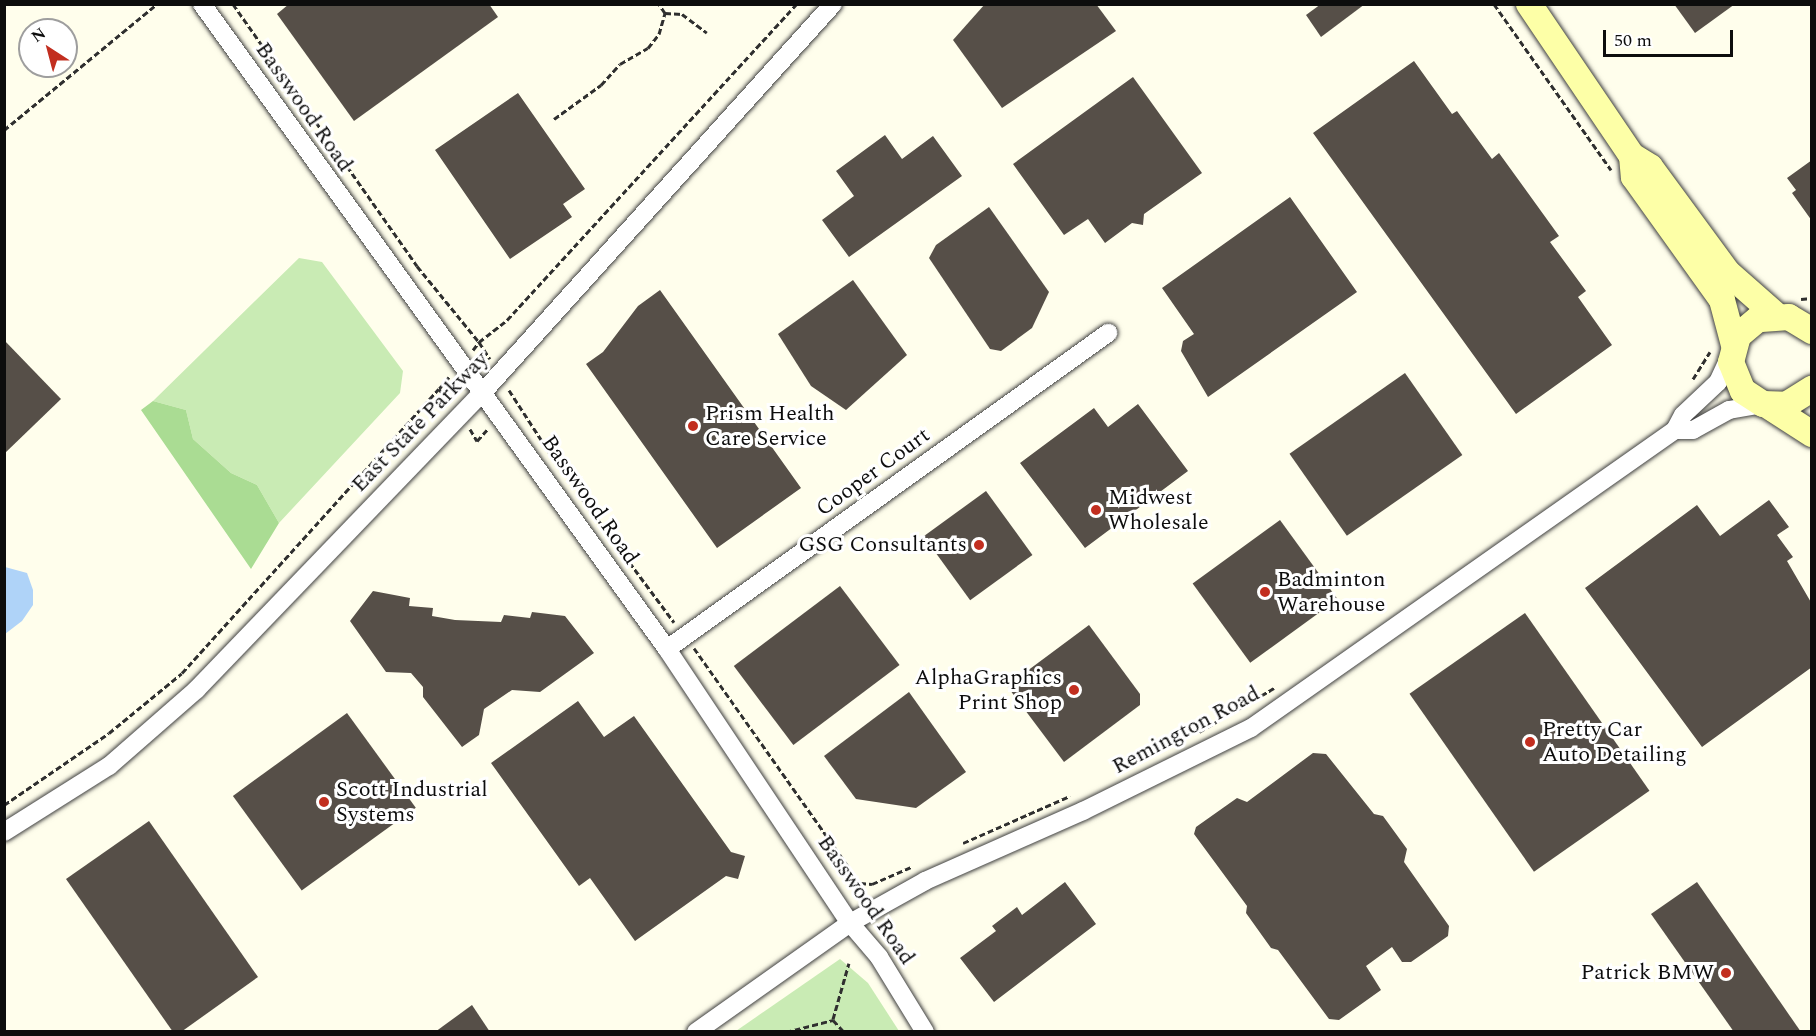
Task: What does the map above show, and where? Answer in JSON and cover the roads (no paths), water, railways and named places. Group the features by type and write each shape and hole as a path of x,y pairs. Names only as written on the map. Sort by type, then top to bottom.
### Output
{"street":[{"name":"Basswood Road","path":"202,4 324,177 484,391 667,649 850,923 879,957 925,1032"},
{"name":"East State Parkway","path":"4,832 99,772 172,714 484,391 833,4"},
{"path":"1529,4 1632,156 1650,167 1728,272 1793,312 1812,332"},
{"path":"1632,156 1634,177 1722,300 1726,349 1738,385 1812,434"},
{"path":"1726,349 1750,323 1793,312"},
{"name":"Cooper Court","path":"667,649 1108,333"},
{"name":"Remington Road","path":"696,1032 850,923 925,881 1083,811 1251,728 1675,430 1683,415 1718,382 1726,349"},
{"path":"1765,404 1794,402 1812,389"},
{"name":"Remington Road","path":"1675,430 1693,430 1729,410 1765,404"}],"water":[{"path":"5,567 27,573 33,590 33,605 22,621 5,634"}],"place":[{"name":"Prism Health Care Service","path":"693,426"},
{"name":"Midwest Wholesale","path":"1096,510"},
{"name":"GSG Consultants","path":"979,545"},
{"name":"Badminton Warehouse","path":"1265,592"},
{"name":"AlphaGraphics Print Shop","path":"1074,690"},
{"name":"Pretty Car Auto Detailing","path":"1530,742"},
{"name":"Scott Industrial Systems","path":"324,802"},
{"name":"Patrick BMW","path":"1726,973"}]}
